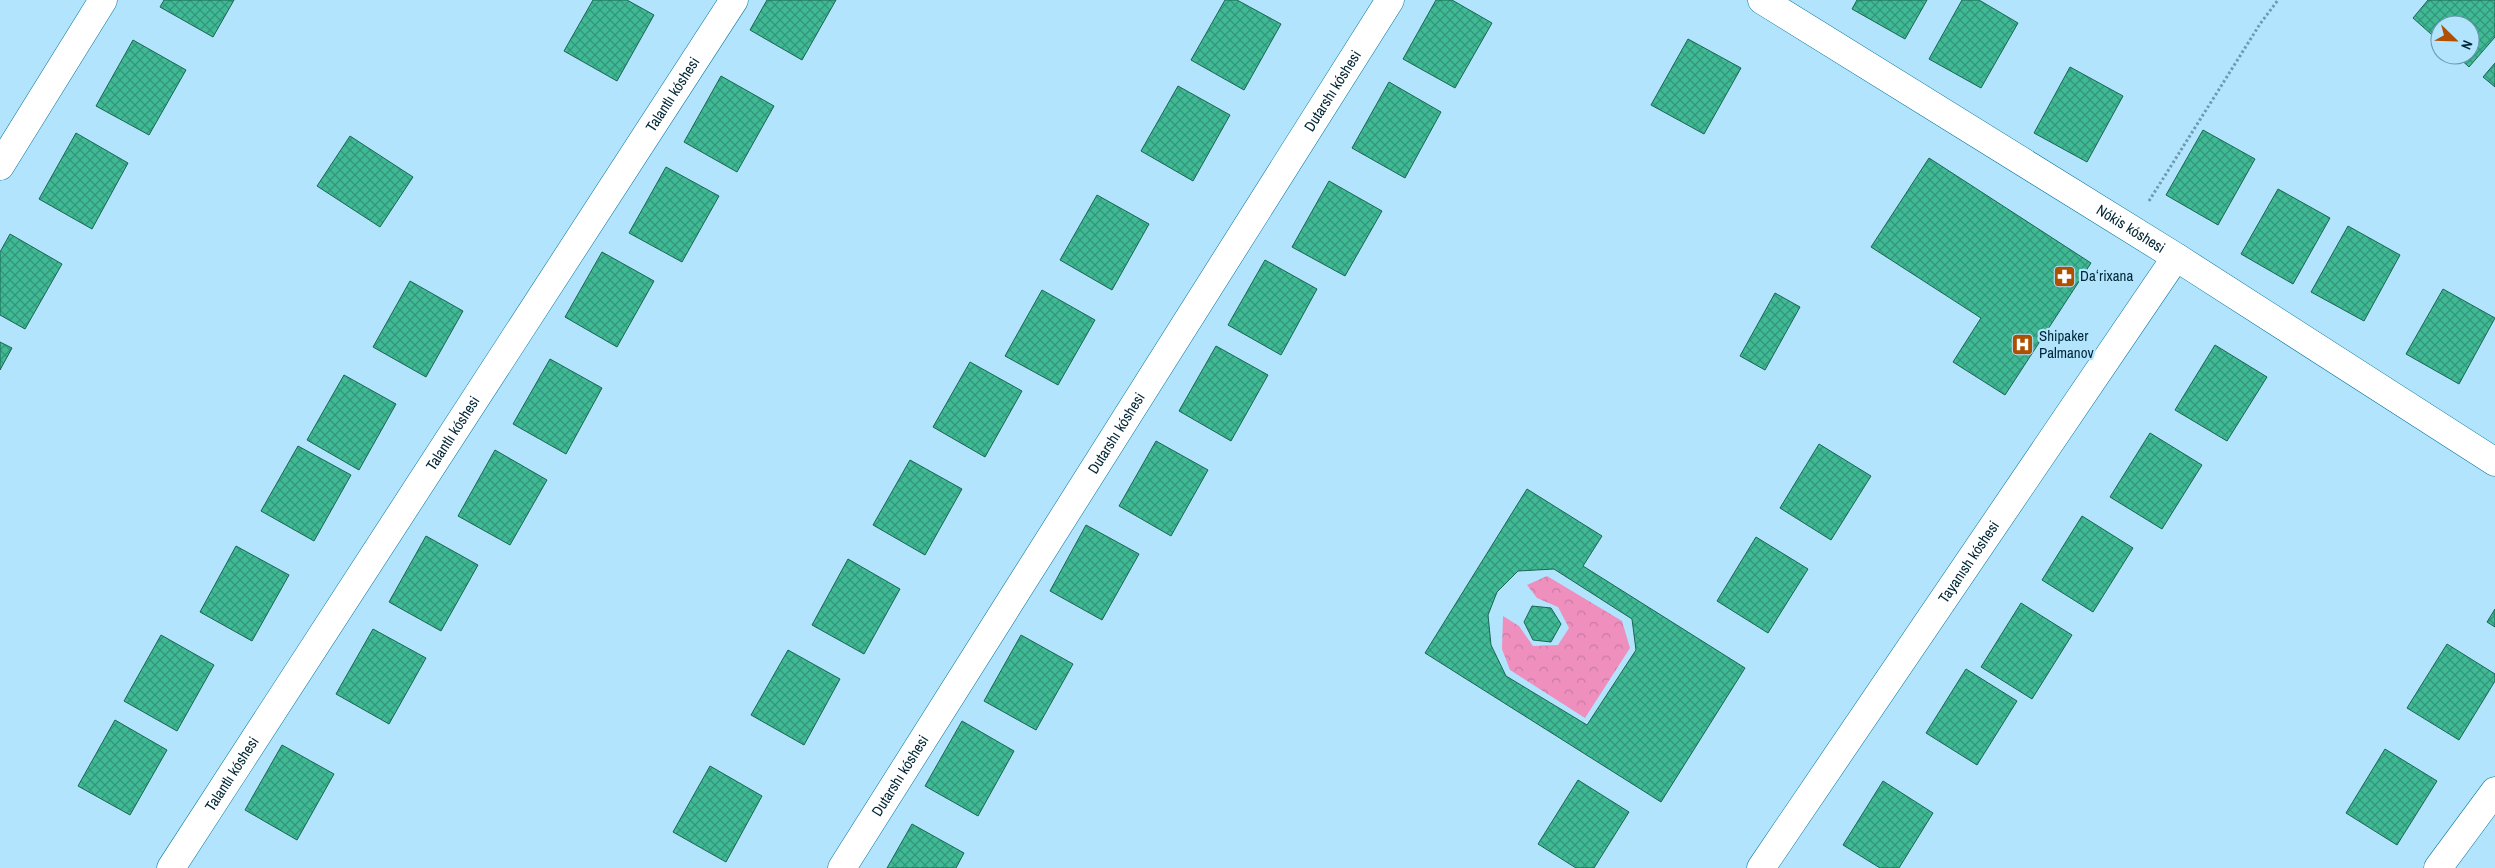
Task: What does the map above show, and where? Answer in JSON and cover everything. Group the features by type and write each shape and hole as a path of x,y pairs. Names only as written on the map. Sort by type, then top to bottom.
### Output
{"street":[{"path":"0,166 103,0"},
{"name":"Talantlı kóshesi","path":"171,868 734,0"},
{"name":"Dutarshı kóshesi","path":"842,868 1390,0"},
{"name":"Nókis kóshesi","path":"1762,0 2176,257 2495,462"},
{"name":"Tayanısh kóshesi","path":"1762,868 2176,257"},
{"path":"2438,868 2495,791"}],"path":[{"path":"2132,230 2260,24 2278,0"}],"green space":[{"path":"1547,576 1622,621 1630,648 1585,718 1510,670 1502,649 1503,616 1519,626 1533,646 1558,645 1569,628 1558,607 1537,598 1527,585"}],"building":[{"path":"164,0 234,0 213,37 160,7"},
{"path":"593,0 627,0 654,15 617,81 564,51"},
{"path":"767,0 836,0 802,60 750,30"},
{"path":"1225,0 1237,0 1281,24 1244,90 1191,60"},
{"path":"1436,0 1452,0 1492,23 1455,88 1403,59"},
{"path":"1857,0 1927,0 1905,39 1852,9"},
{"path":"1962,0 1979,0 2018,23 1981,88 1929,59"},
{"path":"2428,0 2495,0 2495,37 2480,54 2480,15 2430,15 2430,33 2413,18"},
{"path":"1688,39 1741,68 1704,134 1651,105"},
{"path":"133,40 186,70 149,135 96,106"},
{"path":"2495,63 2495,87 2483,77"},
{"path":"2070,67 2123,96 2087,162 2034,133"},
{"path":"721,76 774,106 737,172 684,142"},
{"path":"1389,82 1441,112 1405,178 1352,148"},
{"path":"1178,86 1230,115 1193,181 1141,151"},
{"path":"2203,130 2255,159 2218,225 2166,195"},
{"path":"76,133 128,163 92,229 39,199"},
{"path":"350,136 413,177 380,227 317,186"},
{"path":"1929,158 2091,263 2005,395 1953,362 1981,318 1871,247"},
{"path":"666,167 719,196 682,262 629,233"},
{"path":"1329,181 1382,211 1345,276 1292,247"},
{"path":"2278,189 2330,218 2293,284 2241,254"},
{"path":"1097,195 1149,224 1112,290 1060,260"},
{"path":"2348,226 2400,255 2364,321 2311,292"},
{"path":"10,234 62,264 25,329 0,315 0,252"},
{"path":"602,252 654,281 617,347 565,317"},
{"path":"1265,260 1317,289 1281,355 1228,325"},
{"path":"410,281 463,311 426,377 373,347"},
{"path":"2443,289 2495,318 2459,384 2406,354"},
{"path":"1042,290 1095,320 1058,385 1005,356"},
{"path":"1775,293 1800,307 1765,370 1740,356"},
{"path":"0,342 12,348 0,370"},
{"path":"2215,345 2267,377 2227,441 2175,410"},
{"path":"1216,346 1268,375 1231,441 1179,411"},
{"path":"550,359 602,388 566,454 513,424"},
{"path":"970,362 1022,391 985,457 933,427"},
{"path":"344,375 396,404 359,470 307,440"},
{"path":"2150,433 2202,465 2162,529 2110,497"},
{"path":"1156,441 1208,470 1171,536 1119,506"},
{"path":"1819,444 1871,476 1831,540 1780,508"},
{"path":"298,446 351,475 314,541 261,511"},
{"path":"495,450 547,480 510,545 458,516"},
{"path":"910,460 962,489 925,555 873,525"},
{"path":"1527,489 1602,536 1583,566 1745,668 1661,802 1425,653","holes":["1554,569 1632,619 1636,650 1587,725 1506,676 1491,645 1488,615 1497,592 1518,571"]},
{"path":"2082,516 2133,548 2093,612 2042,580"},
{"path":"1086,525 1139,554 1102,620 1050,591"},
{"path":"426,536 478,565 441,631 389,602"},
{"path":"1756,537 1808,569 1768,633 1717,601"},
{"path":"236,546 289,575 252,641 200,612"},
{"path":"848,559 900,589 864,654 812,625"},
{"path":"2021,603 2072,635 2032,699 1981,667"},
{"path":"1532,606 1551,608 1561,624 1551,642 1533,640 1524,622"},
{"path":"2495,609 2495,627 2487,622"},
{"path":"373,629 426,658 389,724 336,694"},
{"path":"161,635 214,665 177,731 124,701"},
{"path":"1021,635 1073,664 1036,730 984,701"},
{"path":"2447,644 2495,674 2495,681 2459,740 2407,708"},
{"path":"788,650 840,679 804,745 751,715"},
{"path":"1966,669 2017,701 1977,765 1926,733"},
{"path":"115,720 167,750 130,815 78,786"},
{"path":"962,721 1014,751 978,816 925,786"},
{"path":"282,745 334,774 297,840 245,810"},
{"path":"2385,749 2437,781 2397,845 2346,813"},
{"path":"710,766 762,796 726,862 673,832"},
{"path":"1578,780 1629,812 1594,868 1576,868 1538,844"},
{"path":"1883,781 1933,813 1899,868 1880,868 1843,845"},
{"path":"912,824 964,853 956,868 887,868"}],"place":[{"name":"Daʻrixana","path":"2064,276"},
{"name":"Shipaker Palmanov","path":"2023,345"}]}
